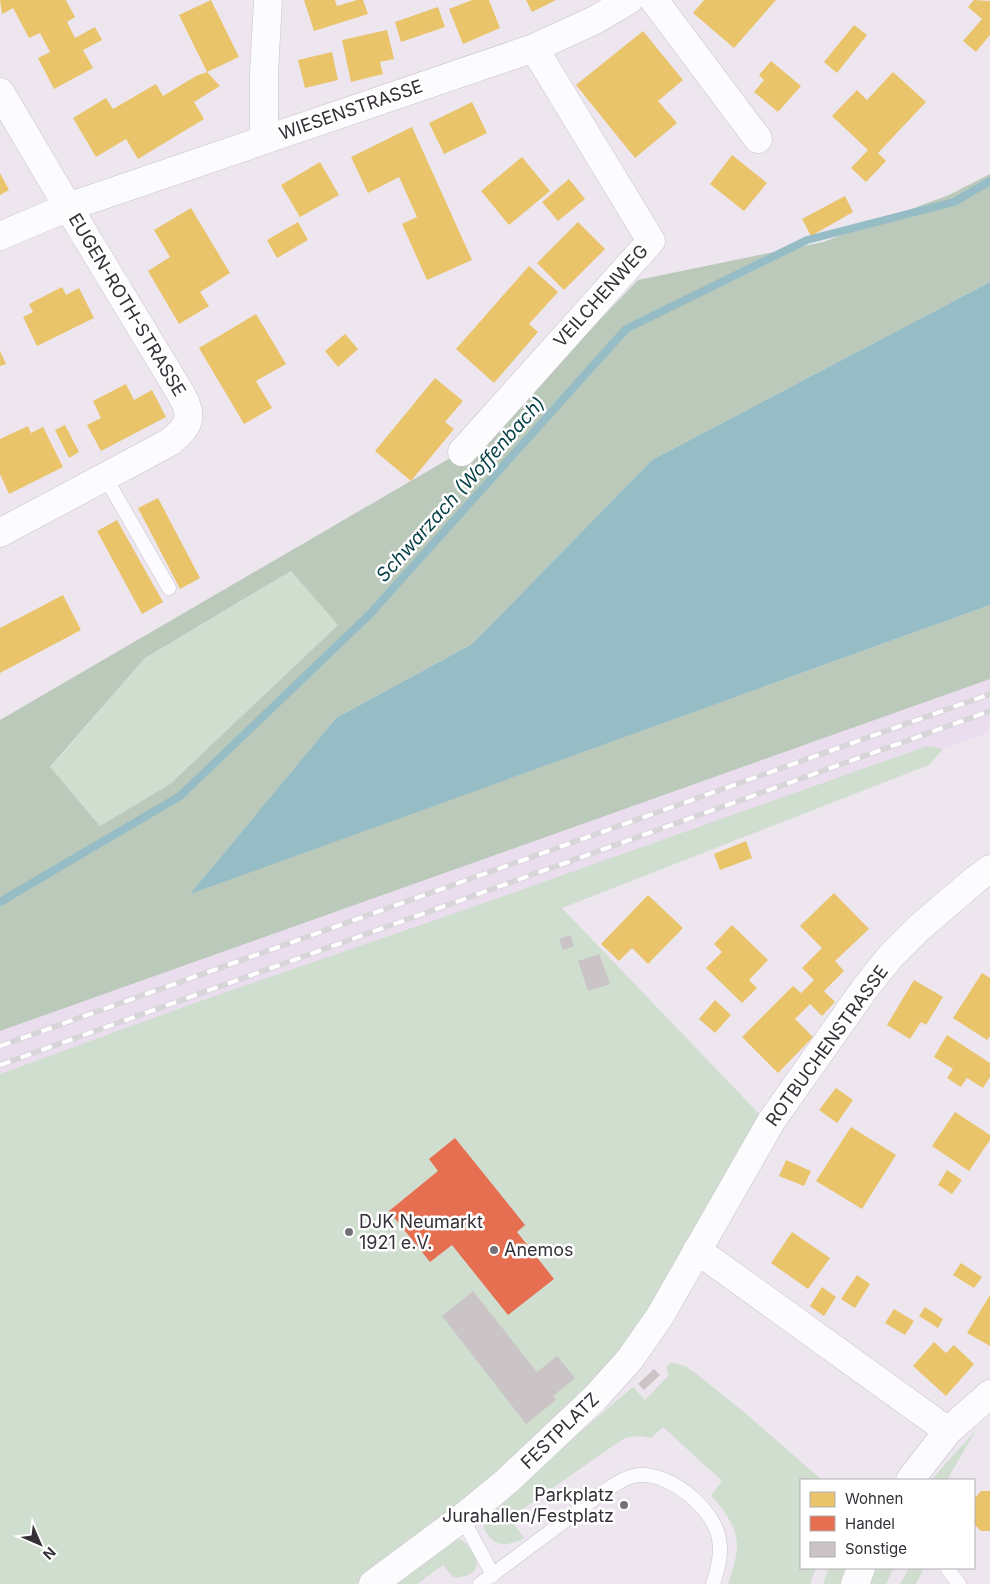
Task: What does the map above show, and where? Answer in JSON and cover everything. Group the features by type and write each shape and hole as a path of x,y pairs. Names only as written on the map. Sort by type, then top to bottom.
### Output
{"street":[{"path":"264,139 264,73 268,0"},
{"name":"WIESENSTRASSE","path":"0,236 68,207 534,48 595,20 629,0"},
{"path":"654,0 758,139"},
{"name":"VEILCHENWEG","path":"462,452 651,241 534,48"},
{"name":"EUGEN-ROTH-STRASSE","path":"0,92 189,407 189,416 182,432 170,442 0,533"},
{"name":"ROTBUCHENSTRASSE","path":"660,1316 772,1120 866,987 890,958 920,927 990,869"},
{"path":"697,1250 948,1431"},
{"name":"FESTPLATZ","path":"373,1584 462,1518 514,1475 595,1398 630,1359 660,1316"},
{"path":"911,1479 948,1431 990,1394"},
{"path":"854,1584 862,1569"}],"lane":[{"path":"105,477 169,588"},
{"path":"480,1584 602,1493 622,1480 640,1475 672,1482 686,1492 714,1522 719,1537 721,1554 713,1584"},
{"path":"462,1518 493,1575"},
{"path":"948,1569 960,1584"}],"shaded area":[{"path":"990,679 990,729 985,734 943,749 927,746 189,1005 0,1074 0,1031"}],"green space":[{"path":"990,174 990,282 652,460 472,644 336,718 191,893 990,605 990,679 0,1031 0,720 488,436 638,280 823,242 949,195","holes":["291,571 338,625 170,784 100,826 50,767 145,658"]},
{"path":"291,571 339,624 170,784 100,826 50,768 145,658"},
{"name":"DJK Neumarkt 1921 e.V.","path":"927,746 943,749 929,765 562,908 764,1119 633,1342 567,1414 440,1523 356,1584 0,1584 0,1074 189,1005"},
{"path":"671,1362 685,1366 698,1375 821,1479 800,1479 800,1569 816,1569 810,1584 728,1584 736,1557 736,1536 728,1518 711,1495 722,1481 663,1427 651,1438 638,1436 625,1438 510,1518 524,1538 512,1543 501,1544 494,1541 487,1534 484,1526 485,1516 497,1501 633,1387 645,1400 669,1375 666,1368"},
{"path":"976,1430 948,1479 932,1479"},
{"path":"455,1537 470,1547 476,1559 475,1570 470,1574 454,1578 443,1565 417,1584 389,1584"},
{"path":"829,1569 849,1569 842,1584 823,1584"},
{"path":"876,1569 894,1569 886,1584 868,1584"},
{"path":"908,1569 924,1569 916,1584 900,1584"}],"water":[{"path":"990,282 990,605 190,894 336,718 472,644 652,460"}],"building: Wohnen":[{"path":"0,0 66,0 75,17 67,22 75,38 95,27 102,40 83,50 93,68 54,89 38,58 50,52 40,33 29,38 13,8 2,14"},
{"path":"211,0 239,57 207,72 179,15"},
{"path":"304,0 335,0 337,6 363,0 368,14 314,31"},
{"path":"472,0 489,0 500,28 463,44 449,9"},
{"path":"526,0 556,0 532,12"},
{"path":"704,0 776,0 734,48 693,13"},
{"path":"974,0 990,1 990,35 976,52 963,41 982,19 968,7"},
{"path":"438,7 445,27 401,42 395,22"},
{"path":"854,25 867,35 837,73 824,62"},
{"path":"387,30 394,59 380,62 383,74 351,82 342,40"},
{"path":"643,31 683,80 658,101 677,123 635,158 576,85"},
{"path":"332,52 338,80 305,88 298,60"},
{"path":"771,61 801,86 778,112 754,92 764,80 759,75"},
{"path":"207,72 220,86 194,102 204,119 138,159 126,139 96,157 73,118 106,98 113,109 156,84 163,96 196,76"},
{"path":"893,72 926,102 878,153 886,161 866,182 851,168 868,150 832,116 857,90 867,100"},
{"path":"472,102 487,133 444,154 429,123"},
{"path":"412,127 472,260 427,280 402,224 417,217 399,177 368,193 351,157"},
{"path":"732,155 767,183 744,211 710,184"},
{"path":"522,157 550,191 509,225 481,191"},
{"path":"320,162 339,195 300,217 281,185"},
{"path":"0,173 9,190 0,195"},
{"path":"569,179 585,199 558,221 542,202"},
{"path":"845,196 853,212 811,236 802,219"},
{"path":"191,208 230,273 200,292 209,306 179,324 148,271 170,257 154,230"},
{"path":"298,222 308,240 277,258 267,240"},
{"path":"578,222 605,249 564,290 537,263"},
{"path":"529,266 558,292 529,324 538,332 494,383 456,349"},
{"path":"62,287 66,295 79,288 94,318 37,346 23,317 33,312 29,304"},
{"path":"256,314 286,364 256,381 272,408 244,424 199,348"},
{"path":"345,334 358,349 338,367 325,351"},
{"path":"0,351 6,364 0,366"},
{"path":"435,378 463,401 445,422 454,429 411,481 375,451"},
{"path":"126,384 134,400 152,390 166,417 101,451 87,425 101,418 93,401"},
{"path":"65,425 79,452 69,458 55,430"},
{"path":"28,426 31,433 43,427 63,467 9,494 0,474 0,439"},
{"path":"158,498 200,578 180,589 138,508"},
{"path":"117,520 163,602 142,614 97,531"},
{"path":"63,595 81,630 0,673 0,628"},
{"path":"746,841 752,858 720,870 714,854"},
{"path":"834,893 869,929 835,961 844,971 824,991 835,1002 822,1016 810,1004 795,1019 813,1037 778,1073 742,1037 793,986 801,993 814,980 802,968 822,948 800,926"},
{"path":"648,895 683,928 648,964 632,948 619,961 601,944"},
{"path":"732,925 768,960 749,980 757,988 742,1003 706,968 722,952 714,944"},
{"path":"982,973 990,978 990,1036 987,1040 953,1018"},
{"path":"914,980 943,997 926,1025 921,1022 910,1039 887,1025"},
{"path":"715,1000 731,1015 715,1033 699,1019"},
{"path":"947,1035 990,1063 990,1077 983,1088 967,1078 961,1087 947,1078 953,1069 934,1057"},
{"path":"836,1088 853,1100 837,1123 819,1110"},
{"path":"955,1112 990,1135 990,1140 969,1171 932,1146"},
{"path":"851,1127 896,1155 862,1209 816,1181"},
{"path":"786,1160 811,1171 804,1186 779,1176"},
{"path":"947,1170 962,1180 952,1194 938,1185"},
{"path":"792,1232 830,1258 808,1289 771,1263"},
{"path":"961,1263 982,1277 974,1288 953,1275"},
{"path":"857,1275 870,1284 855,1308 841,1299"},
{"path":"822,1287 836,1297 824,1316 810,1306"},
{"path":"990,1295 990,1346 967,1333"},
{"path":"925,1307 943,1319 938,1328 919,1316"},
{"path":"894,1309 914,1321 905,1335 885,1323"},
{"path":"934,1342 946,1353 954,1345 974,1364 946,1396 913,1366"},
{"path":"981,1491 990,1491 990,1531 981,1531 975,1525 975,1498"}],"building: Handel":[{"path":"455,1138 525,1225 517,1232 554,1279 508,1315 452,1245 430,1262 389,1211 438,1171 429,1159"}],"building: Sonstige":[{"path":"570,935 574,946 563,950 559,939"},
{"path":"599,954 610,984 588,991 578,961"},
{"path":"473,1291 537,1372 557,1356 575,1378 553,1396 556,1400 526,1424 442,1316"},
{"path":"654,1369 660,1375 644,1390 638,1384"}],"waterway":[{"name":"Schwarzach (Woffenbach)","path":"0,902 180,796 370,614 626,329 807,240 954,202 990,181"}],"railway":[{"path":"0,1046 990,694"},
{"path":"0,1065 990,711"}],"place":[{"name":"DJK Neumarkt 1921 e.V.","path":"349,1232"},
{"name":"Anemos","path":"494,1250"},
{"name":"Parkplatz Jurahallen/Festplatz","path":"624,1505"}]}
